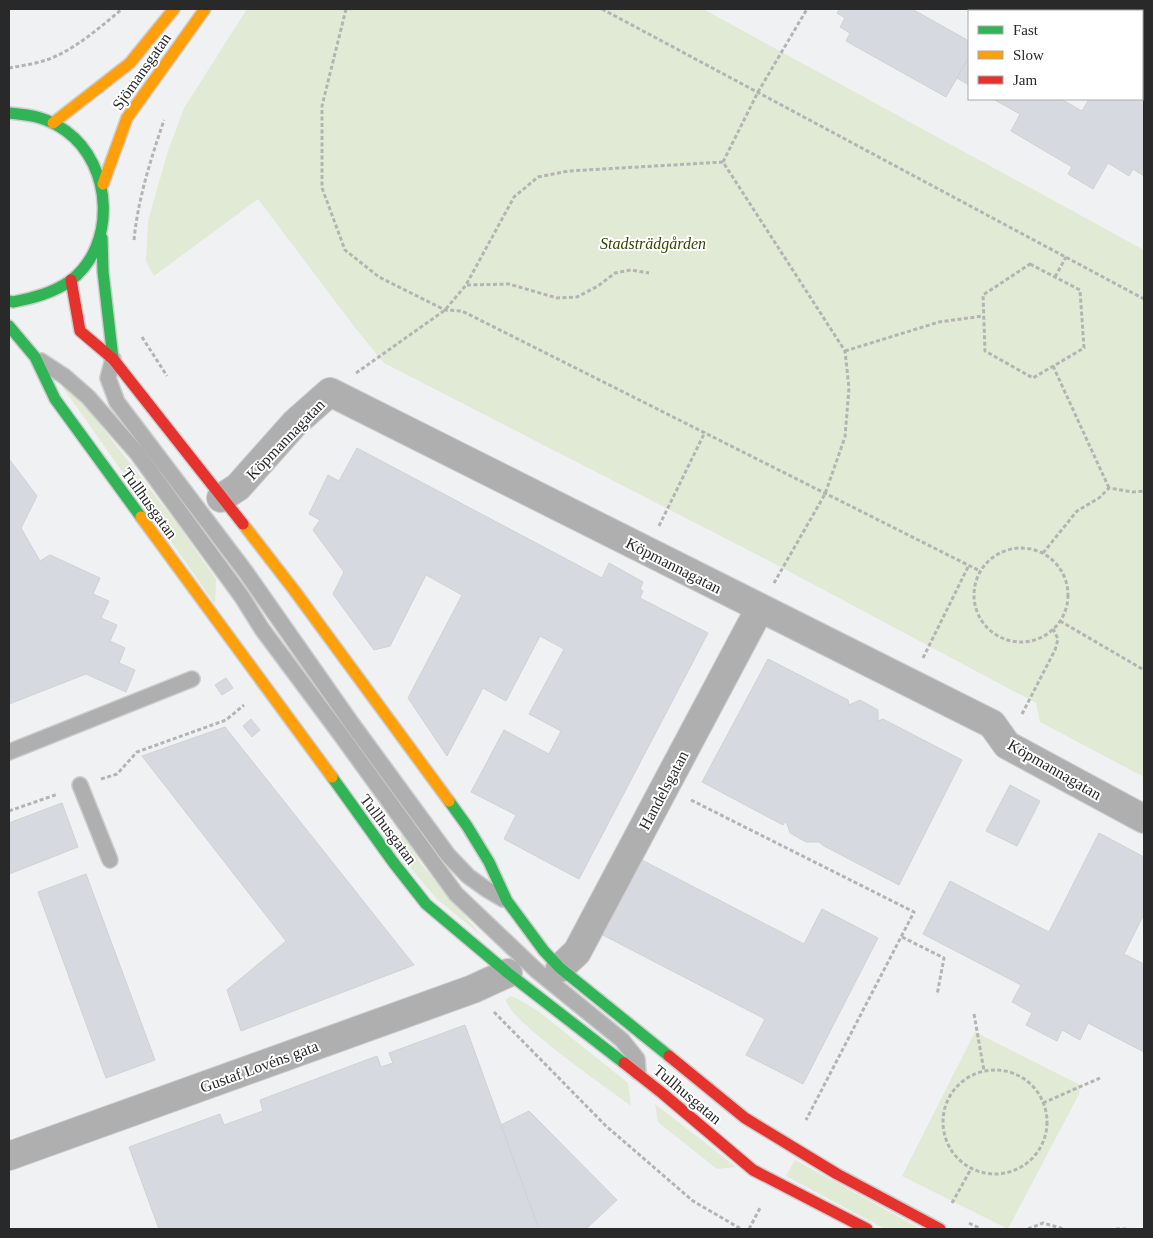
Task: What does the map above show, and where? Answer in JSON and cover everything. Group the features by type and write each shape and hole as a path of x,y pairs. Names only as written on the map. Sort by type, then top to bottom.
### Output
{"street":[{"name":"Sjömansgatan","path":"53,122 130,63 174,9"},
{"name":"Sjömansgatan","path":"103,184 127,118 205,9"},
{"name":"Sjömansgatan","path":"130,46 161,25"},
{"path":"28,114 43,107"},
{"path":"9,114 28,114 53,122 75,138 92,159 103,184 105,216 102,231 90,261 70,280 44,296 13,302 9,301"},
{"path":"102,231 103,272 113,359"},
{"name":"Tullhusgatan","path":"70,280 80,331 113,359 220,498 294,590 467,826 490,862 507,901 544,951 560,968 745,1118 837,1174 940,1229"},
{"name":"Tullhusgatan","path":"9,326 35,357 60,407 314,750 353,808 426,904 508,973 639,1075 754,1170 867,1229"},
{"name":"Köpmannagatan","path":"220,498 238,487 295,423 330,392 992,724 1007,745 1144,819"},
{"name":"Handelsgatan","path":"560,968 577,952 760,608"},
{"name":"Gustaf Lovéns gata","path":"9,1156 473,989 508,973"}],"lane":[{"path":"35,357 77,386 100,410 136,454 242,597 262,629 456,894 537,971 622,1040 637,1059 639,1075"},
{"path":"113,359 108,378 117,402 245,571 350,721 448,855 468,876 507,901"},
{"path":"245,571 252,538"},
{"path":"9,752 192,679"},
{"path":"80,786 110,860"}],"path":[{"path":"9,68 36,63 58,55 104,24 122,9"},
{"path":"346,9 322,106 322,188 345,250 379,277 445,310 462,311 980,571"},
{"path":"602,9 1144,299"},
{"path":"723,162 758,92 807,9"},
{"path":"133,244 146,172 167,112"},
{"path":"330,392 445,310 466,286 514,197 538,177 569,171 723,162"},
{"path":"723,162 845,351 849,388 846,437 825,494 760,608"},
{"path":"1055,277 1066,257"},
{"path":"1030,264 1055,277 1080,290 1084,348 1033,378 985,351 983,295 1030,264"},
{"path":"466,286 510,284 557,298 577,297 598,286 616,273 631,270 649,273"},
{"path":"845,351 939,322 984,316"},
{"path":"1053,366 1109,488"},
{"path":"646,551 705,432"},
{"path":"1109,488 1133,492 1144,491"},
{"path":"1044,553 1077,511 1098,498 1109,488"},
{"path":"1015,548 1030,548 1044,553 1056,563 1064,576 1068,591 1067,606 1060,620 1053,629 1039,638 1025,642 1010,641 996,635 985,626 977,614 973,599 974,585 980,571 989,560 1001,552 1015,548"},
{"path":"910,683 968,566"},
{"path":"1060,620 1144,670"},
{"path":"1007,745 1055,650 1058,640 1053,629"},
{"path":"9,811 117,774 137,752 226,720 246,704"},
{"path":"664,787 914,912 803,1125"},
{"path":"902,937 944,958 937,995"},
{"path":"491,1009 606,1126 693,1201 741,1229"},
{"path":"974,1014 984,1071"},
{"path":"998,1070 1012,1073 1026,1080 1036,1090 1044,1103 1048,1121 1044,1139 1036,1154 1023,1167 1006,1173 988,1174 971,1169 956,1158 947,1142 943,1124 945,1106 954,1090 966,1078 984,1071 998,1070"},
{"path":"1044,1103 1100,1078"},
{"path":"947,1211 971,1169"},
{"path":"749,1229 763,1203"},
{"path":"1028,1229 1043,1224 1064,1229"},
{"path":"1116,1229 1127,1229"}],"green space":[{"name":"Stadsträdgården","path":"247,9 703,9 1144,250 1144,777 1040,722 1036,703 777,565 384,363 258,199 154,276 146,261 148,221 167,154 184,108"},
{"path":"62,386 73,394 94,417 178,525 216,579 215,604"},
{"path":"403,834 421,864 481,935 437,899 391,845"},
{"path":"510,996 538,1011 628,1083 631,1106 523,1023 511,1010 506,1000"},
{"path":"975,1032 1080,1085 1079,1094 1008,1229 902,1176"},
{"path":"655,1104 736,1167 717,1169 658,1122"},
{"path":"795,1160 921,1229 885,1229 786,1176"}],"building":[{"path":"840,9 912,9 968,40 968,59 946,97 846,41 850,33 840,27 845,18 837,13"},
{"path":"1143,25 1144,176 1133,169 1129,176 1108,163 1093,189 1068,174 1072,167 1011,131 1020,114 995,100 1063,100 1082,111 1088,100 1143,100"},
{"path":"968,59 968,84 957,78"},
{"path":"357,448 602,578 609,563 643,582 640,589 643,591 640,598 708,633 579,879 504,839 516,815 471,792 504,730 549,754 561,731 529,714 564,649 540,636 506,701 483,688 447,756 408,698 462,595 426,575 390,646 374,650 333,594 344,572 313,530 320,520 309,514 328,475 339,481"},
{"path":"9,459 37,496 21,528 40,561 50,555 100,578 93,594 109,601 101,618 117,625 110,641 125,648 119,663 135,670 126,692 86,674 9,704"},
{"path":"768,659 848,700 849,705 860,700 878,710 878,721 883,719 962,760 899,885 819,842 806,842 790,833 786,821 783,825 702,782"},
{"path":"226,678 233,688 222,695 215,685"},
{"path":"251,719 260,730 252,737 243,726"},
{"path":"225,727 414,965 241,1031 227,990 286,941 142,756"},
{"path":"1010,785 1040,801 1017,846 986,831"},
{"path":"62,803 78,847 9,874 9,823"},
{"path":"1099,833 1144,857 1144,914 1124,954 1144,964 1144,1052 1088,1023 1080,1040 1062,1030 1057,1041 1026,1025 1032,1013 1012,1002 1021,985 923,934 950,881 1049,932"},
{"path":"636,857 804,944 822,909 878,938 803,1084 746,1055 765,1019 597,932"},
{"path":"86,874 155,1060 106,1078 38,892"},
{"path":"465,1025 539,1229 159,1229 129,1147 220,1114 224,1125 263,1111 260,1100 377,1056 381,1067 393,1063 389,1053"},
{"path":"529,1111 617,1200 586,1229 539,1229 501,1125"}],"traffic: fast":[{"path":"9,113 32,116 52,123 66,131 82,146 93,164 100,184 103,206 102,227 96,248 85,266 70,281 57,289 28,299 9,301"},
{"path":"102,238 103,272 113,359"},
{"path":"9,326 35,357 55,399 141,517"},
{"path":"332,777 393,862 426,904 508,973 624,1063"},
{"path":"449,801 489,862 507,901 544,951 560,968 669,1056"}],"traffic: slow":[{"path":"53,123 130,63 174,9"},
{"path":"103,184 127,118 205,9"},
{"path":"141,517 332,777"},
{"path":"243,524 294,590 449,801"}],"traffic: jam":[{"path":"71,280 80,331 113,359 243,524"},
{"path":"669,1056 745,1118 837,1174 940,1229"},
{"path":"624,1063 753,1170 867,1229"}]}
